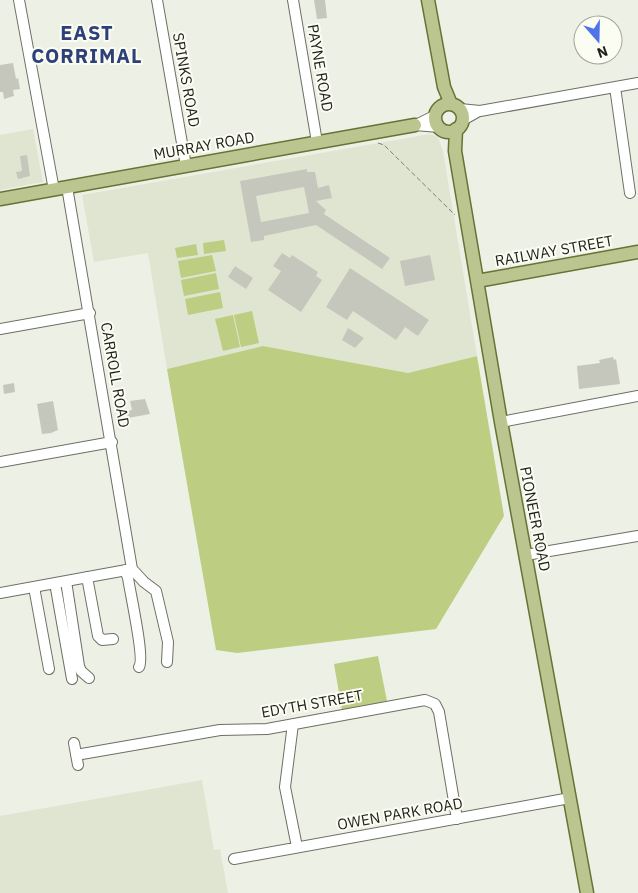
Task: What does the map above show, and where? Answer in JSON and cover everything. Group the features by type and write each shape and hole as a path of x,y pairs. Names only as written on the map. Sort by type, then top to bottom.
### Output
{"main road":[{"name":"PIONEER ROAD","path":"428,0 501,422 587,893"},
{"name":"MURRAY ROAD","path":"0,199 415,125"},
{"name":"RAILWAY STREET","path":"477,281 638,252"}],"street":[{"path":"19,0 54,190"},
{"name":"SPINKS ROAD","path":"157,0 186,166"},
{"name":"PAYNE ROAD","path":"292,0 317,142"},
{"name":"MURRAY ROAD","path":"415,125 638,82"},
{"path":"615,87 630,193"},
{"name":"CARROLL ROAD","path":"68,187 112,442 129,569 128,578 142,663 139,667"},
{"path":"0,329 90,313"},
{"path":"501,422 638,396"},
{"path":"0,462 112,442"},
{"path":"526,555 638,536"},
{"path":"0,593 129,569 156,591 168,642 167,662"},
{"path":"87,577 98,636 102,640 113,639"},
{"path":"66,581 79,666 81,672 90,678"},
{"path":"55,583 72,679"},
{"path":"34,587 49,669"},
{"name":"EDYTH STREET","path":"74,743 77,760 220,730 267,729 425,700 435,704 439,712 457,819"},
{"path":"293,724 285,787 297,847"},
{"name":"OWEN PARK ROAD","path":"234,859 570,798"}],"path":[{"path":"377,143 384,145 455,215"}],"shaded area":[{"path":"33,129 43,182 0,190 0,135"},
{"path":"430,134 438,137 443,151 477,356 408,373 263,346 167,369 148,253 94,262 82,195"},
{"path":"202,780 214,850 220,849 228,893 0,893 0,816"}],"green space":[{"path":"224,240 226,251 204,254 203,243"},
{"path":"196,244 198,255 177,258 175,248"},
{"path":"212,255 216,271 181,278 178,261"},
{"path":"216,273 219,289 184,296 181,280"},
{"path":"220,292 223,308 188,315 185,299"},
{"path":"252,311 259,343 241,347 234,315"},
{"path":"233,315 240,347 223,351 215,319"},
{"path":"263,346 408,373 477,356 504,516 436,629 237,653 216,650 167,369"},
{"path":"378,656 387,701 342,710 334,664"}],"building":[{"path":"314,0 325,0 327,18 317,19"},
{"path":"13,63 20,89 13,90 14,96 4,99 3,92 0,92 0,65"},
{"path":"27,155 30,176 18,179 16,172 22,171 20,156"},
{"path":"307,169 307,172 315,172 318,188 329,185 332,198 316,201 326,210 324,214 390,258 382,269 316,225 264,236 264,240 251,242 240,181","holes":["304,187 309,213 261,222 256,196"]},
{"path":"282,253 290,258 292,255 318,272 316,276 322,280 301,312 268,290 281,271 273,266"},
{"path":"430,255 435,280 405,286 400,261"},
{"path":"235,266 253,278 246,289 228,277"},
{"path":"350,268 429,320 418,336 405,327 396,340 353,311 347,320 326,307"},
{"path":"348,328 364,338 355,348 342,340"},
{"path":"613,357 614,360 616,359 620,384 579,389 577,366 600,363 599,360"},
{"path":"14,383 15,392 4,394 3,385"},
{"path":"145,399 150,414 128,418 127,411 132,410 130,401"},
{"path":"53,401 58,430 42,434 37,404"}],"district":[{"name":"EAST CORRIMAL","path":"87,44"}]}
